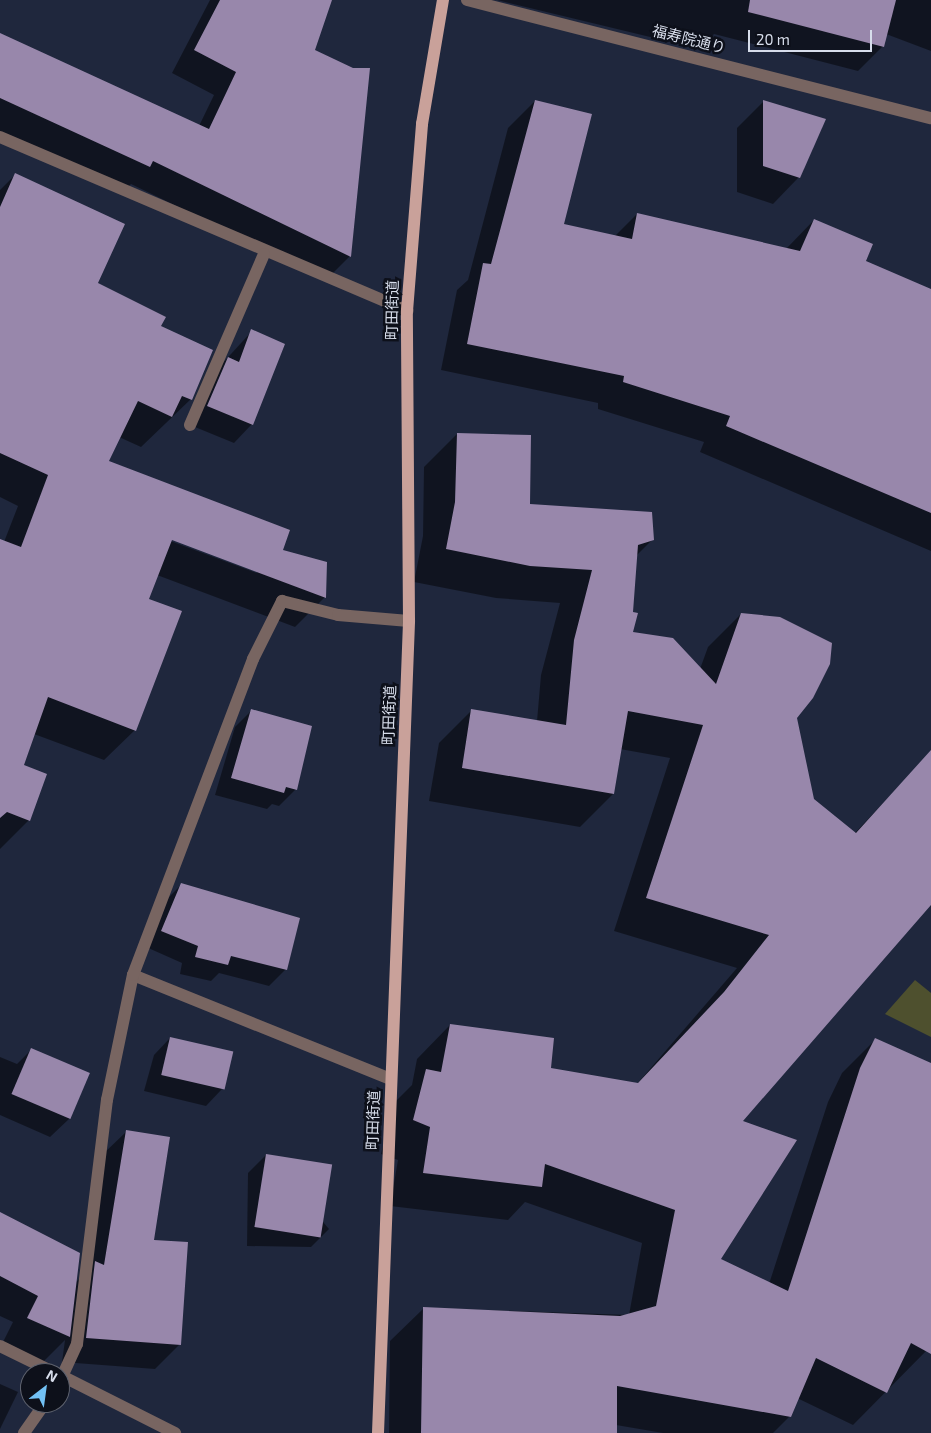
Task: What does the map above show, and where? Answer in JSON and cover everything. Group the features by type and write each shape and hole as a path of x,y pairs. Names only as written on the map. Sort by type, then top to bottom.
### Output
{"main road":[{"name":"町田街道","path":"378,1433 409,622 407,311 422,124 443,0"}],"street":[{"name":"福寿院通り","path":"467,0 931,118"},
{"path":"0,137 264,254 407,311"},
{"path":"190,425 264,254"},
{"path":"67,1363 76,1344 107,1100 133,975 253,660 282,601 338,615 409,622"},
{"path":"133,975 391,1079"},
{"path":"0,1346 33,1363"},
{"path":"70,1382 175,1433"},
{"path":"24,1433 38,1413"}],"green space":[{"path":"915,980 931,993 931,1037 885,1014"}],"building":[{"path":"220,0 332,0 315,50 353,68 370,68 351,257 153,161 150,167 0,98 0,33 209,129 236,72 194,50"},
{"path":"750,0 896,0 884,47 748,12"},
{"path":"535,100 592,114 564,224 632,239 637,213 800,251 814,219 873,244 866,261 931,289 931,513 726,426 730,416 623,382 624,376 467,344 483,263 491,264"},
{"path":"763,100 826,119 800,178 763,166"},
{"path":"15,173 125,224 98,283 166,317 161,326 213,350 192,400 182,396 172,417 138,401 109,461 290,530 283,550 327,562 326,598 172,540 149,599 182,611 136,731 48,697 24,765 47,774 30,821 7,812 0,818 0,539 21,547 48,475 0,453 0,207"},
{"path":"251,329 285,344 253,425 207,406 228,357 239,362"},
{"path":"457,433 531,435 530,504 652,512 654,540 638,545 633,612 638,613 633,632 673,638 716,684 741,613 780,617 832,643 830,664 813,698 797,718 814,799 856,833 931,750 931,905 743,1121 797,1140 721,1259 788,1291 860,1068 875,1038 931,1063 931,1354 911,1343 887,1393 816,1358 791,1417 617,1386 617,1433 421,1433 423,1307 620,1316 656,1306 675,1210 545,1164 542,1187 423,1173 430,1127 413,1120 426,1069 441,1072 450,1024 554,1038 551,1068 638,1083 724,992 769,935 646,898 703,725 628,711 614,794 462,768 471,709 566,725 574,640 592,570 530,566 446,549 455,502"},
{"path":"251,709 312,726 297,790 286,787 284,793 231,778"},
{"path":"181,883 300,918 287,970 231,956 228,965 195,957 198,946 161,931"},
{"path":"170,1037 233,1052 225,1090 161,1075"},
{"path":"31,1048 90,1073 70,1119 11,1094"},
{"path":"126,1130 170,1137 154,1240 188,1242 181,1345 86,1338 95,1261 104,1265"},
{"path":"266,1154 332,1164 321,1238 254,1227"},
{"path":"0,1212 80,1253 70,1337 27,1318 38,1296 0,1276"}]}
